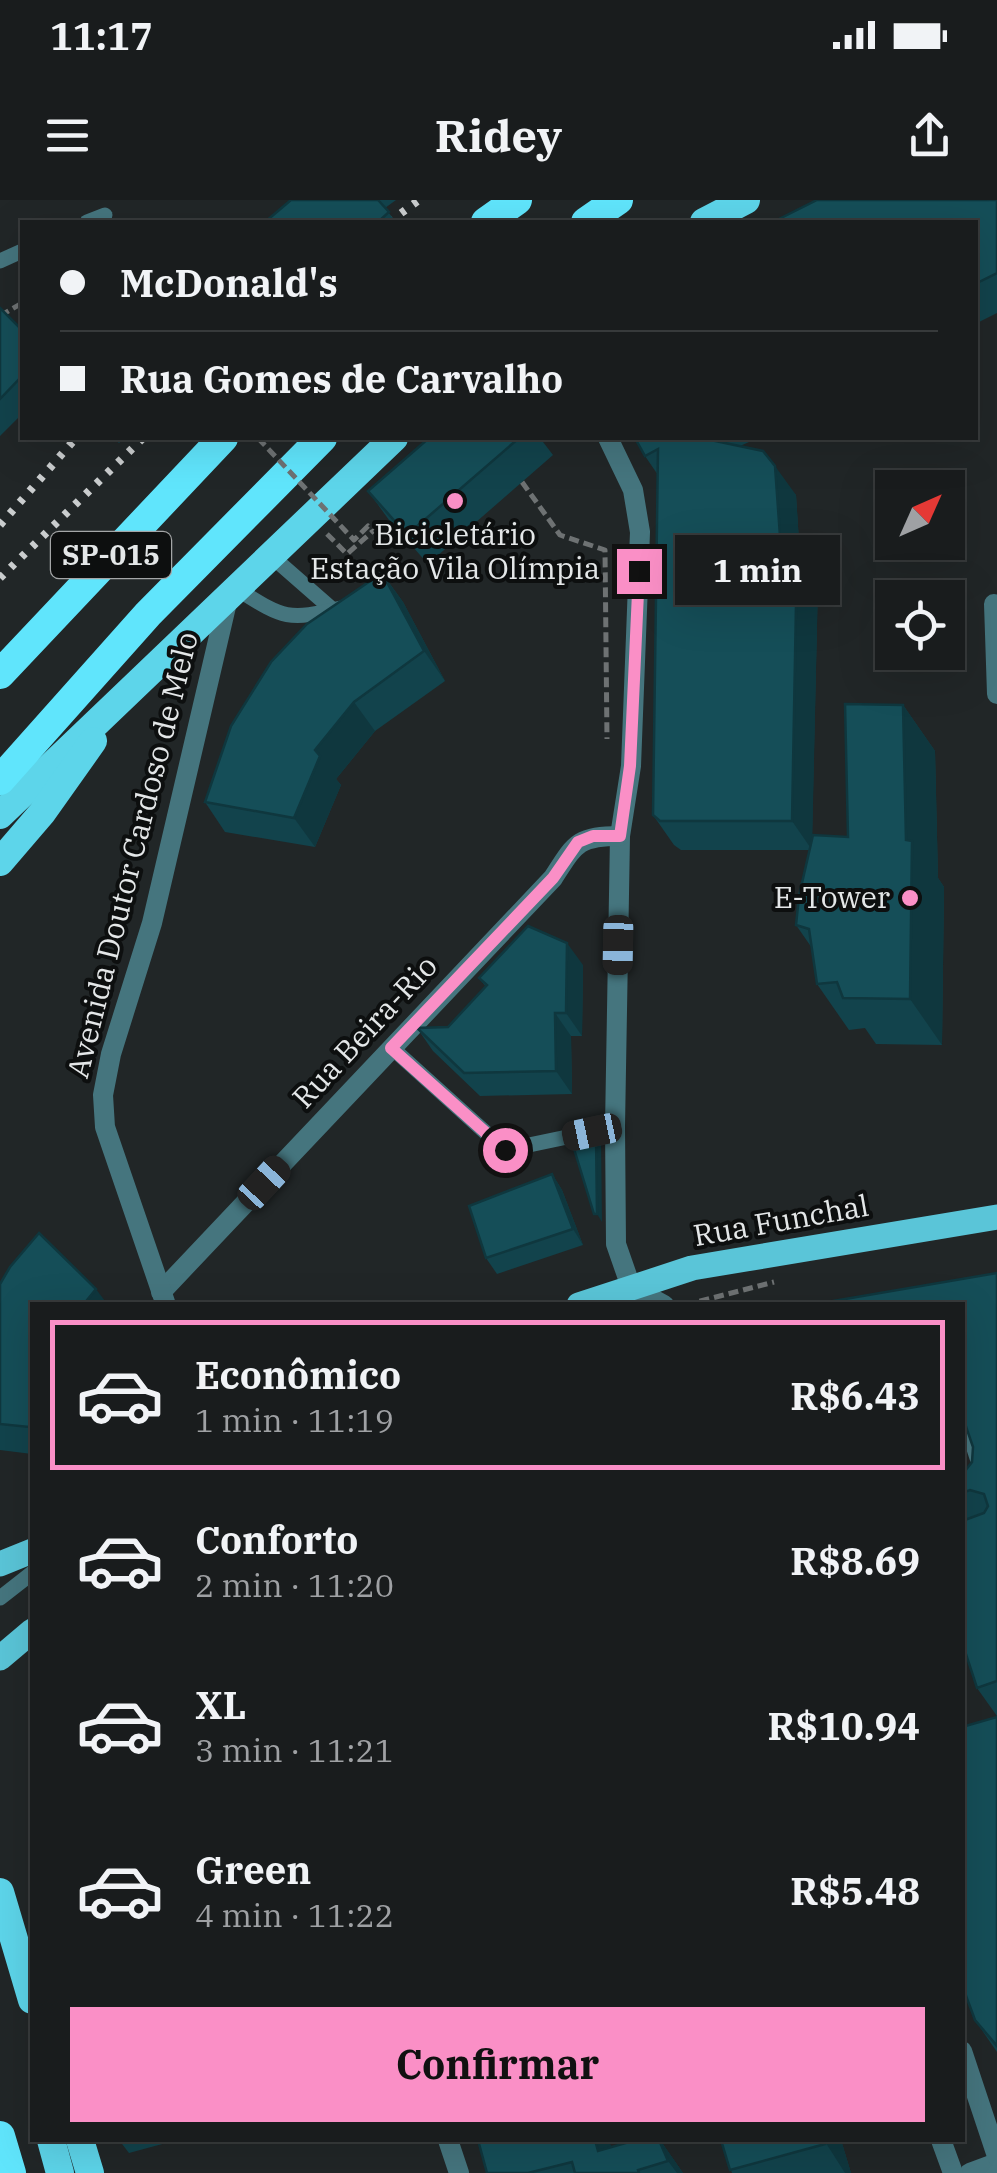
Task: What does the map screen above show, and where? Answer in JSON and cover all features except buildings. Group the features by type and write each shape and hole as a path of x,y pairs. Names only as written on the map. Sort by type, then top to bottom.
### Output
{"highway":[{"path":"489,220 516,200"},
{"path":"589,220 618,200"},
{"path":"708,220 746,200"},
{"name":"SP-015","path":"0,674 222,440"},
{"path":"0,780 148,614 320,440"},
{"path":"0,815 392,440"},
{"path":"0,862 79,764 114,707"},
{"path":"0,1892 30,1993"},
{"path":"0,2136 11,2173"},
{"path":"52,2142 60,2173"},
{"path":"81,2142 90,2173"}],"main road":[{"name":"Rua Funchal","path":"588,1302 692,1268 997,1216"},
{"path":"0,1564 30,1551"},
{"path":"0,1658 30,1633"}],"street":[{"path":"609,440 634,490 640,532 630,766 620,836 616,1244 631,1287 658,1302"},
{"name":"Avenida Doutor Cardoso de Melo","path":"164,1298 105,1127 102,1095 110,1054 152,923 232,589"},
{"path":"994,604 997,694"},
{"name":"Rua Beira-Rio","path":"164,1298 391,1048 553,878 578,842 593,836 620,836"},
{"path":"965,2060 997,2160 970,2173"},
{"path":"449,2142 459,2173"},
{"path":"942,2142 952,2173"}],"lane":[{"path":"92,220 105,215"},
{"path":"269,554 333,610"},
{"path":"232,589 275,613 299,619 359,602"},
{"path":"391,1048 505,1150 615,1127"},
{"path":"965,1424 979,1481 965,1437"},
{"path":"0,1598 30,1576"}],"path":[{"path":"260,440 354,540 368,526 372,531 347,554 310,518"},
{"path":"522,482 560,535 605,550 607,740"}],"railway":[{"path":"392,220 419,200"},
{"path":"0,525 74,440"},
{"path":"0,578 141,440"}],"place":[{"name":"Bicicletário Estação Vila Olímpia","path":"455,501"},
{"name":"E-Tower","path":"910,898"}],"route":[{"path":"505,1150 391,1048 553,878 578,842 593,836 620,836 630,766 639,571"}]}
